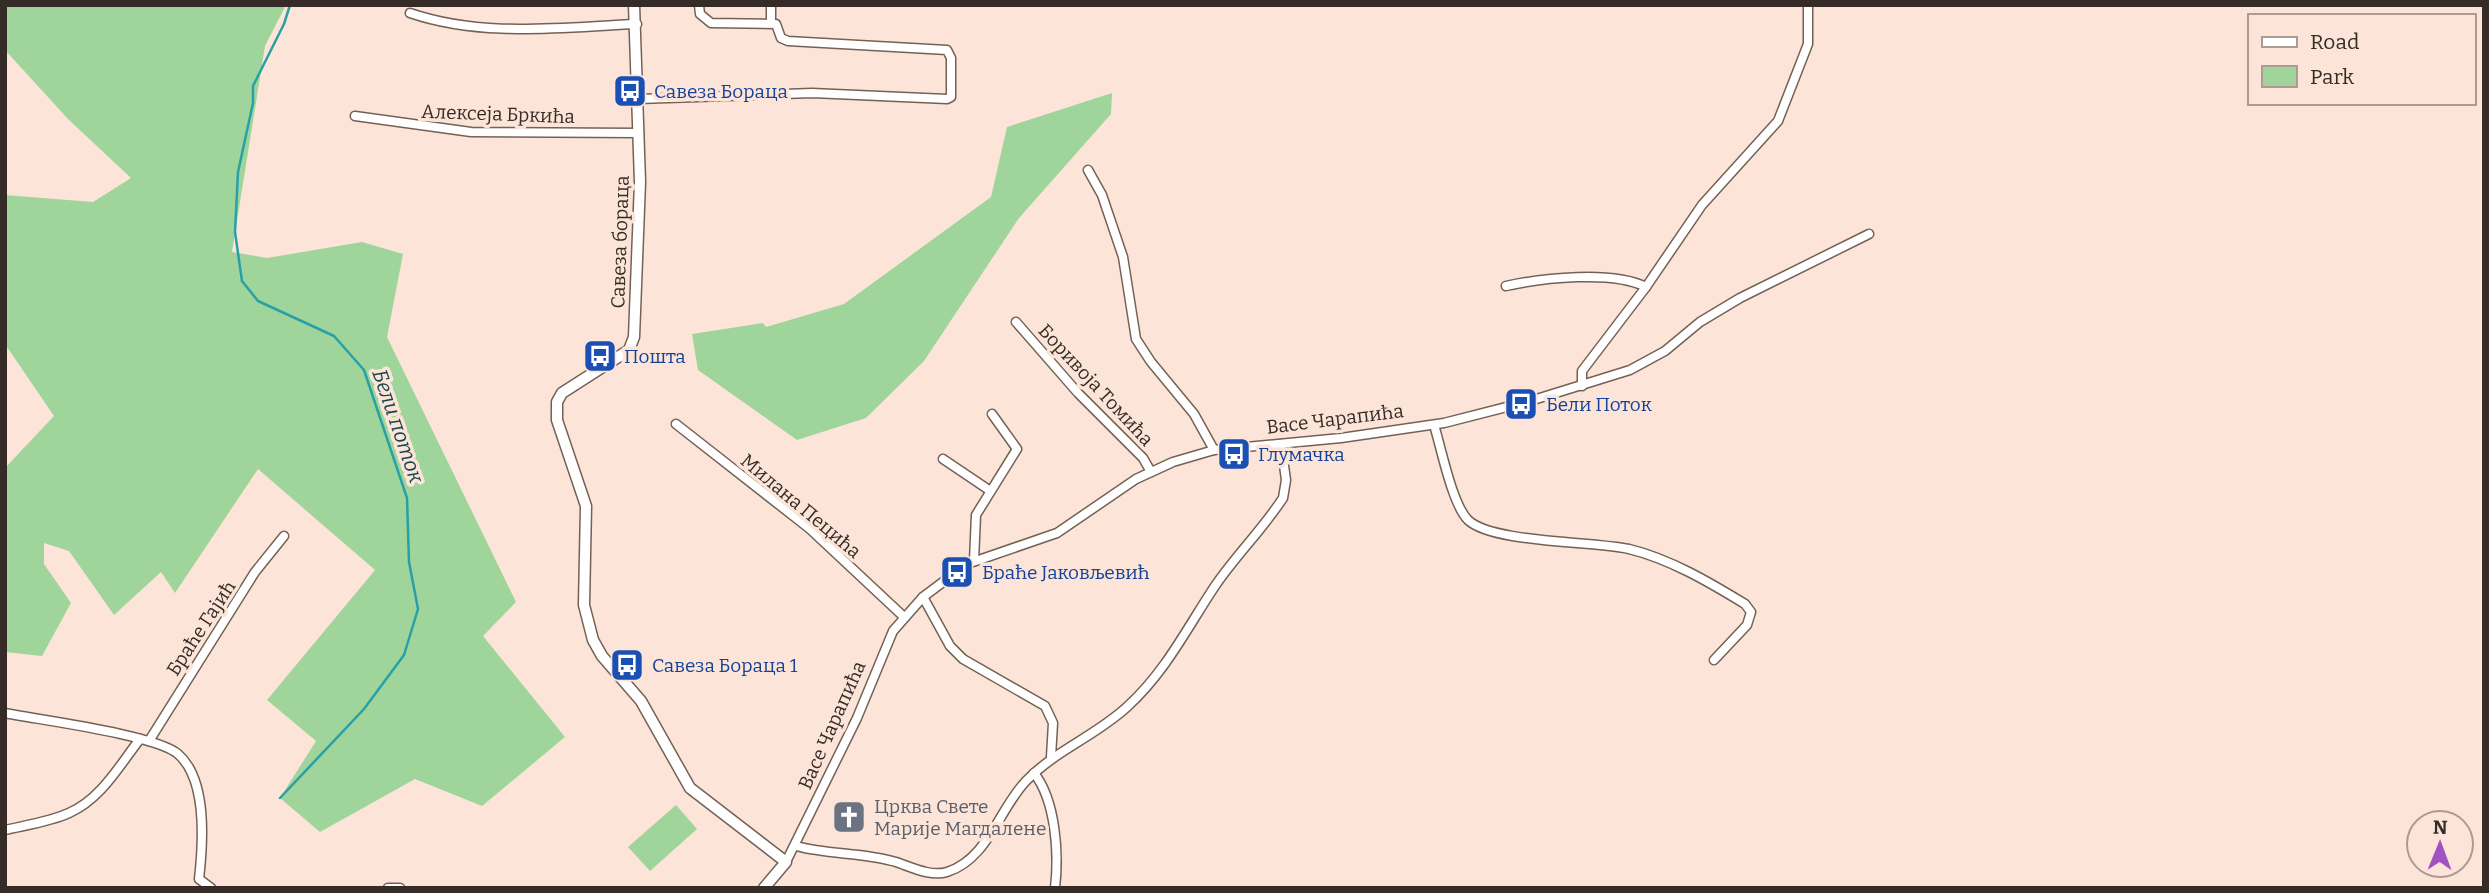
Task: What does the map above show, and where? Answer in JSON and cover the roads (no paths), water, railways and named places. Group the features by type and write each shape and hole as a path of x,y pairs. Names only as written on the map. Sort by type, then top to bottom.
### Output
{"street":[{"name":"Савеза бораца","path":"634,5 637,24 640,182 632,345 562,393 557,402 557,420 586,506 583,582 587,624 602,656 641,701 685,783 786,862"},
{"path":"638,99 812,93 947,99 951,94 949,51 785,41 779,26 771,23 711,23 700,13 699,5"},
{"path":"771,5 771,23"},
{"path":"1582,386 1582,371 1647,286 1702,205 1778,121 1808,44 1808,5"},
{"path":"410,13 441,24 484,29 637,24"},
{"name":"Алексеја Бркића","path":"355,116 471,132 639,133"},
{"path":"1088,170 1098,184 1123,257 1136,339 1150,362 1194,414 1214,450"},
{"name":"Васе Чарапића","path":"764,888 796,846 862,705 889,639 903,616 923,597 974,561 1057,533 1151,472 1214,450 1434,425 1582,386 1640,365 1665,351 1700,322 1740,298 1869,234"},
{"path":"1506,286 1535,280 1614,278 1647,286"},
{"name":"Боривоја Томића","path":"1016,322 1078,393 1143,458 1151,472"},
{"path":"974,561 975,520 989,490 1017,449 992,414"},
{"name":"Милана Пецића","path":"676,424 810,529 903,616"},
{"path":"1434,425 1456,497 1471,523 1496,533 1629,549 1664,561 1745,604 1751,612 1749,621 1714,660"},
{"path":"796,846 881,858 928,872 947,872 989,839 1011,799 1034,773 1051,757 1119,714 1175,652 1215,586 1283,498 1286,480 1281,444"},
{"path":"943,459 989,490"},
{"name":"Браће Гајић","path":"5,830 62,816 88,802 103,788 144,740 255,572 284,536"},
{"path":"923,597 953,650 986,674 1045,706 1053,723 1051,757"},
{"path":"5,713 144,740 180,755 191,773 203,824 199,885 211,888"},
{"path":"1034,773 1053,823 1057,854 1055,888"},
{"path":"388,888 400,888"}],"waterway":[{"name":"Бели поток","path":"280,798 364,709 404,655 418,609 409,562 407,498 364,370 334,336 258,301 242,281 235,232 238,172 253,103 253,86 284,24 290,5"}],"place":[{"name":"Савеза Бораца","path":"630,91"},
{"name":"Пошта","path":"600,356"},
{"name":"Бели Поток","path":"1521,404"},
{"name":"Глумачка","path":"1234,454"},
{"name":"Браће Јаковљевић","path":"957,572"},
{"name":"Савеза Бораца 1","path":"627,665"},
{"name":"Црква Свете Марије Магдалене","path":"849,817"}]}
